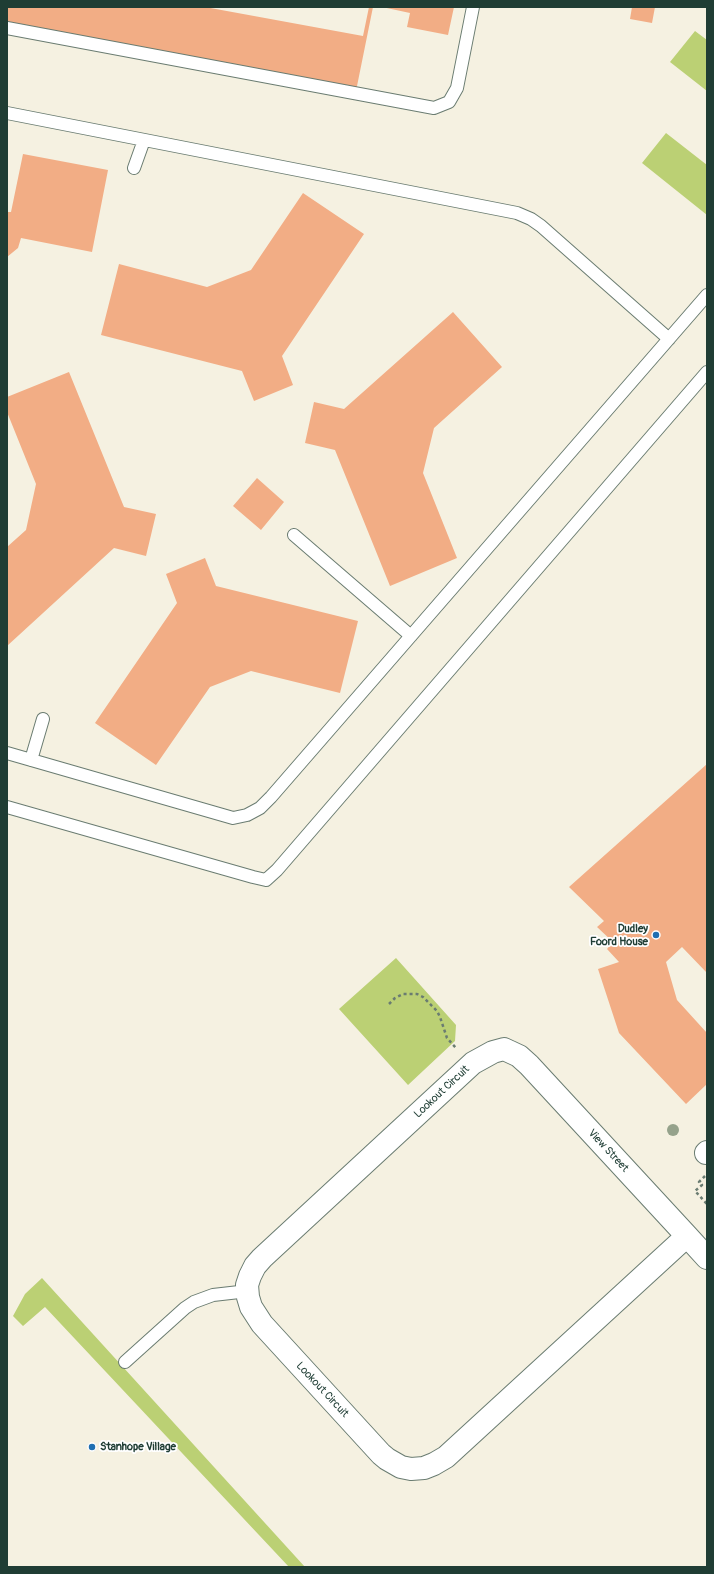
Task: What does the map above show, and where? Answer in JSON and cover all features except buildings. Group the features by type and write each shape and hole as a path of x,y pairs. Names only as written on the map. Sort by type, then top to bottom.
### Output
{"street":[{"name":"View Street","path":"504,1049 519,1056 529,1064 707,1258"},
{"name":"Lookout Circuit","path":"504,1049 493,1052 473,1063 262,1258 255,1266 250,1276 248,1291 251,1307 262,1324 381,1454 402,1467 424,1468 446,1457 687,1236"}],"lane":[{"path":"7,28 434,108 449,102 457,88 473,7"},
{"path":"7,113 517,213 531,219 544,229 669,338"},
{"path":"134,168 144,140"},
{"path":"7,753 233,818 247,815 260,808 707,295"},
{"path":"7,807 266,880 277,870 707,372"},
{"path":"294,535 411,636"},
{"path":"31,760 42,719"},
{"path":"125,1362 185,1308 194,1302 213,1295 248,1291"}],"path":[{"path":"389,1004 395,998 403,994 417,994 437,1011 447,1038 450,1043 459,1050"},
{"path":"707,1160 699,1182 702,1185 695,1191 707,1204"}],"green space":[{"path":"695,31 707,40 707,91 670,62"},
{"path":"666,133 707,165 707,215 642,163"},
{"path":"396,958 456,1025 455,1041 408,1085 339,1009"},
{"path":"42,1278 305,1567 289,1567 45,1307 23,1326 13,1316 25,1294"}],"place":[{"name":"Dudley Foord House","path":"656,935"},
{"name":"Stanhope Village","path":"92,1447"}]}
